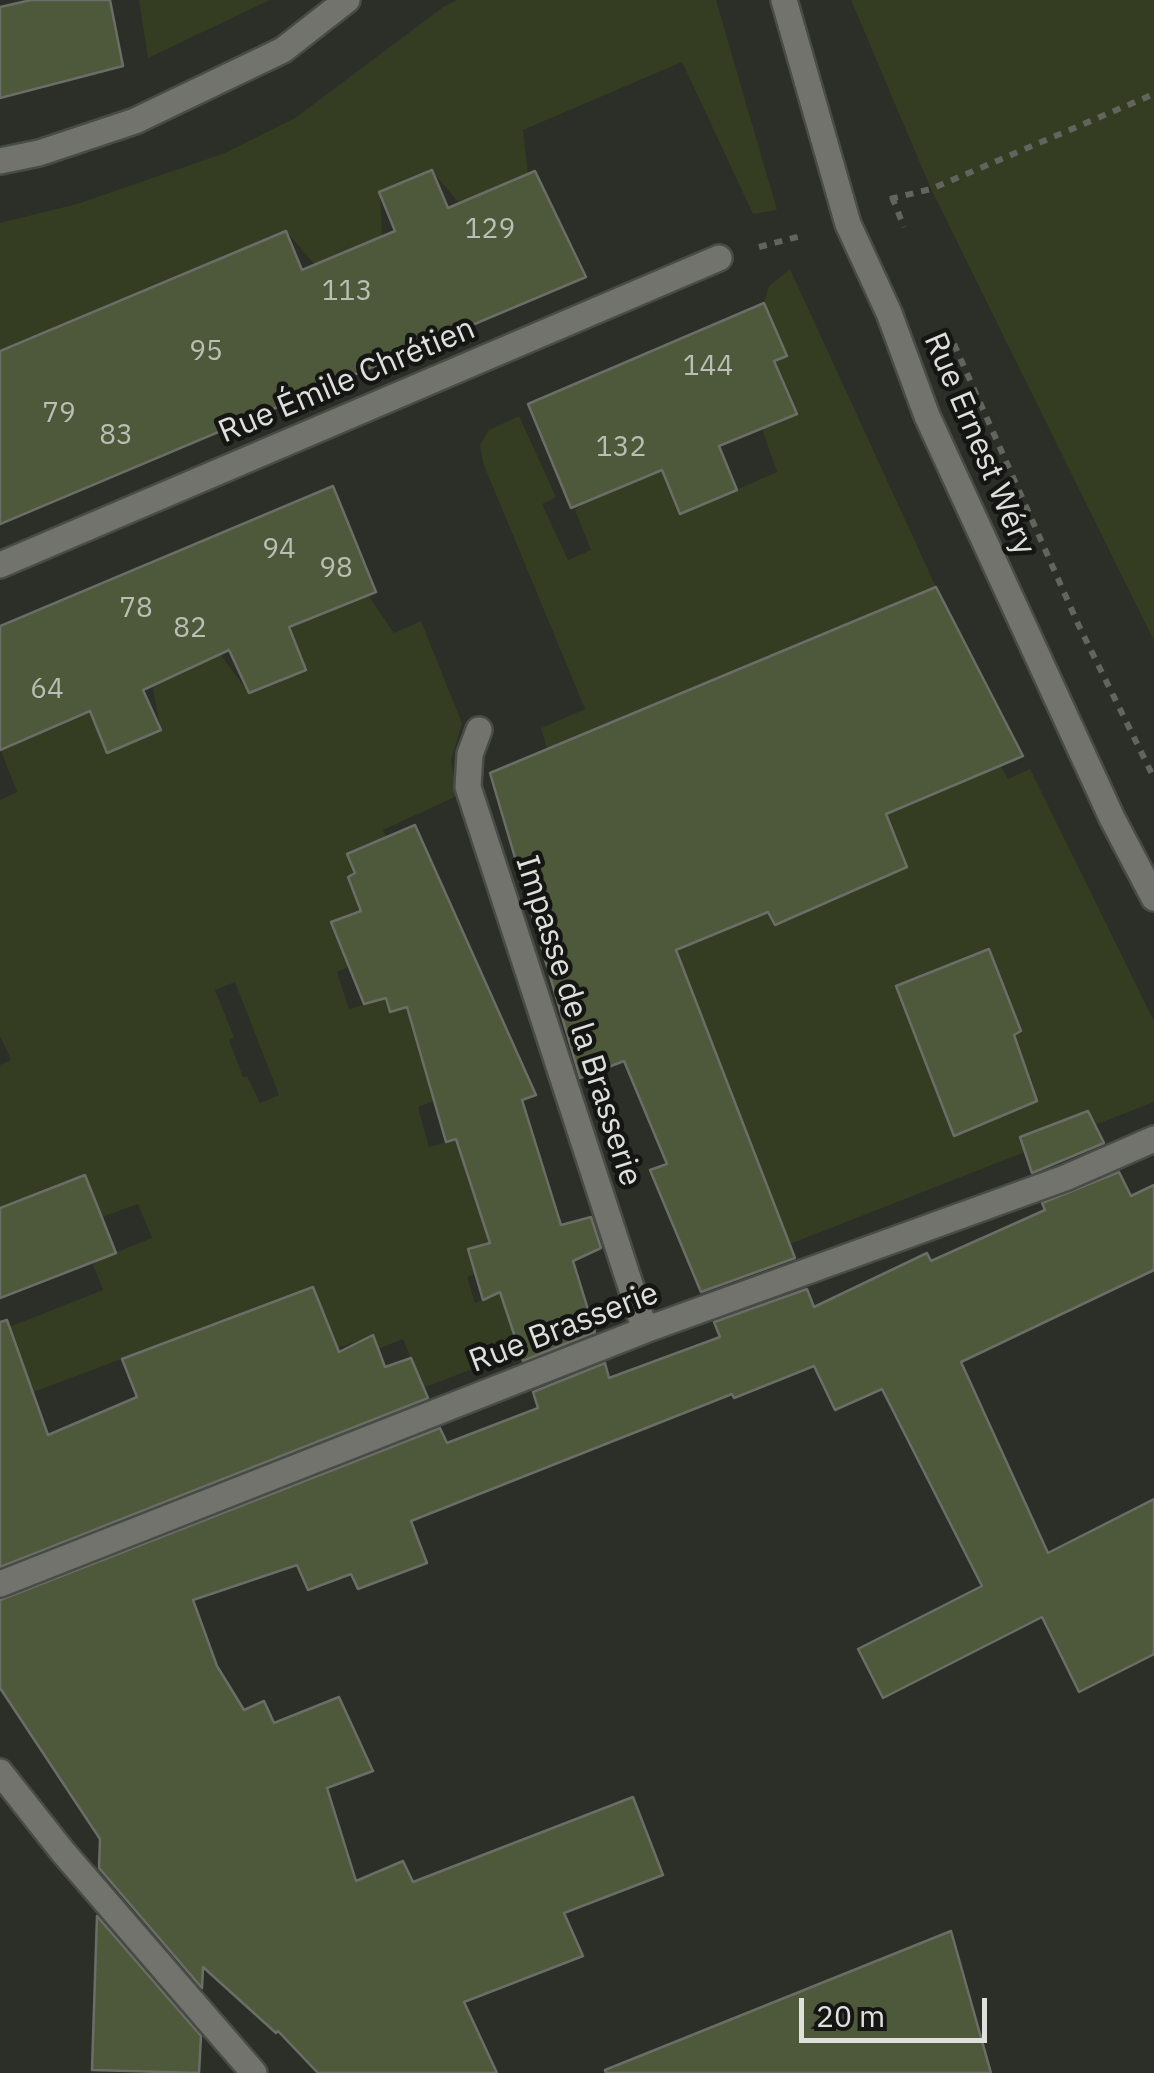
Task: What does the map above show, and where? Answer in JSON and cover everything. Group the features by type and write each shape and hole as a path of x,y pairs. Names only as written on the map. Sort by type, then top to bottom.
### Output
{"street":[{"path":"0,160 39,152 135,121 283,50 347,0"},
{"name":"Rue Ernest Wéry","path":"784,0 848,224 889,313 927,416 1112,818 1154,898"},
{"name":"Rue Émile Chrétien","path":"0,564 720,258"},
{"name":"Impasse de la Brasserie","path":"480,730 470,754 468,787 645,1330"},
{"name":"Rue Brasserie","path":"0,1584 645,1330 1065,1178 1154,1139"},
{"path":"0,1772 63,1852 254,2073"}],"path":[{"path":"720,258 848,224 892,198 931,190 1154,94"},
{"path":"887,180 907,234"},
{"path":"953,342 1079,626 1154,778"}],"green space":[{"path":"139,0 270,0 148,58"},
{"path":"457,0 716,0 777,210 753,214 682,62 523,130 528,174 459,203 431,170 380,192 382,236 315,265 286,231 0,353 0,223 77,204 225,153 295,118"},
{"path":"851,0 1154,0 1154,641 931,189"},
{"path":"790,269 936,587 547,749 541,728 585,709 483,463 480,445 489,430 519,416 556,497 542,504 568,560 591,550 575,510 585,502 662,471 680,514 777,472 762,429 796,413 774,361 787,355 764,303 769,286"},
{"path":"368,595 394,633 421,621 462,723 451,761 457,796 383,830 386,837 347,854 355,873 349,878 361,911 331,922 348,967 337,972 349,1009 386,998 391,1012 407,1007 435,1101 418,1107 429,1147 456,1139 519,1260 482,1246 469,1249 475,1274 467,1277 475,1303 491,1296 497,1283 519,1351 423,1388 403,1339 378,1349 369,1337 338,1348 313,1287 23,1396 9,1327 103,1290 92,1262 152,1238 138,1204 102,1217 85,1175 0,1208 0,1065 11,1060 0,1036 0,800 17,792 0,748 90,711 107,753 161,730 152,684 220,654 249,693 305,670 289,628","holes":["235,982 279,1095 260,1103 247,1076 243,1077 229,1040 234,1037 215,990"]},
{"path":"1000,765 1008,779 1030,769 1154,1021 1154,1102 1095,1125 1088,1111 1021,1136 1025,1152 790,1244 676,950 768,912 775,925 907,868 886,814"}],"building":[{"path":"31,0 110,0 123,66 0,98 0,7"},
{"path":"432,170 448,208 535,171 586,277 0,524 0,351 286,231 302,270 395,231 379,192"},
{"path":"764,303 787,356 774,361 797,414 719,446 737,490 680,514 662,470 571,508 528,404"},
{"path":"333,486 376,592 289,627 306,670 249,693 229,650 143,690 161,730 107,753 90,711 0,750 0,626"},
{"path":"936,587 1023,756 886,814 907,867 775,925 768,912 676,950 795,1258 701,1292 650,1170 667,1164 624,1061 580,1078 490,773"},
{"path":"415,825 536,1095 522,1100 561,1225 591,1217 601,1248 573,1261 595,1332 523,1361 500,1292 483,1300 468,1249 490,1243 456,1139 446,1142 407,1007 390,1012 386,998 364,1004 331,922 361,911 348,877 355,873 347,854"},
{"path":"989,949 1021,1031 1014,1035 1037,1101 954,1136 896,986"},
{"path":"1088,1111 1104,1143 1032,1173 1020,1137"},
{"path":"1119,1172 1131,1196 1154,1185 1154,1270 961,1362 1048,1553 1154,1499 1154,1654 1079,1692 1042,1617 883,1698 858,1649 982,1586 882,1389 835,1410 814,1366 734,1398 732,1394 411,1521 427,1563 358,1589 351,1574 308,1590 297,1565 193,1600 217,1666 244,1710 264,1701 274,1723 339,1697 373,1771 327,1788 356,1881 403,1861 413,1882 633,1797 663,1875 564,1913 583,1956 464,2002 497,2073 318,2073 278,2031 203,1967 202,1988 99,1868 100,1839 0,1688 0,1600 440,1428 447,1443 538,1408 533,1392 605,1363 609,1378 720,1337 714,1322 807,1289 814,1307 927,1253 931,1261 1045,1210 1042,1203"},
{"path":"85,1175 116,1253 0,1298 0,1208"},
{"path":"313,1287 339,1352 373,1335 385,1367 411,1358 428,1398 0,1567 0,1322 7,1320 48,1435 137,1397 122,1359"},
{"path":"97,1916 201,2036 199,2073 92,2070"},
{"path":"951,1931 991,2073 606,2073 605,2070"}]}
